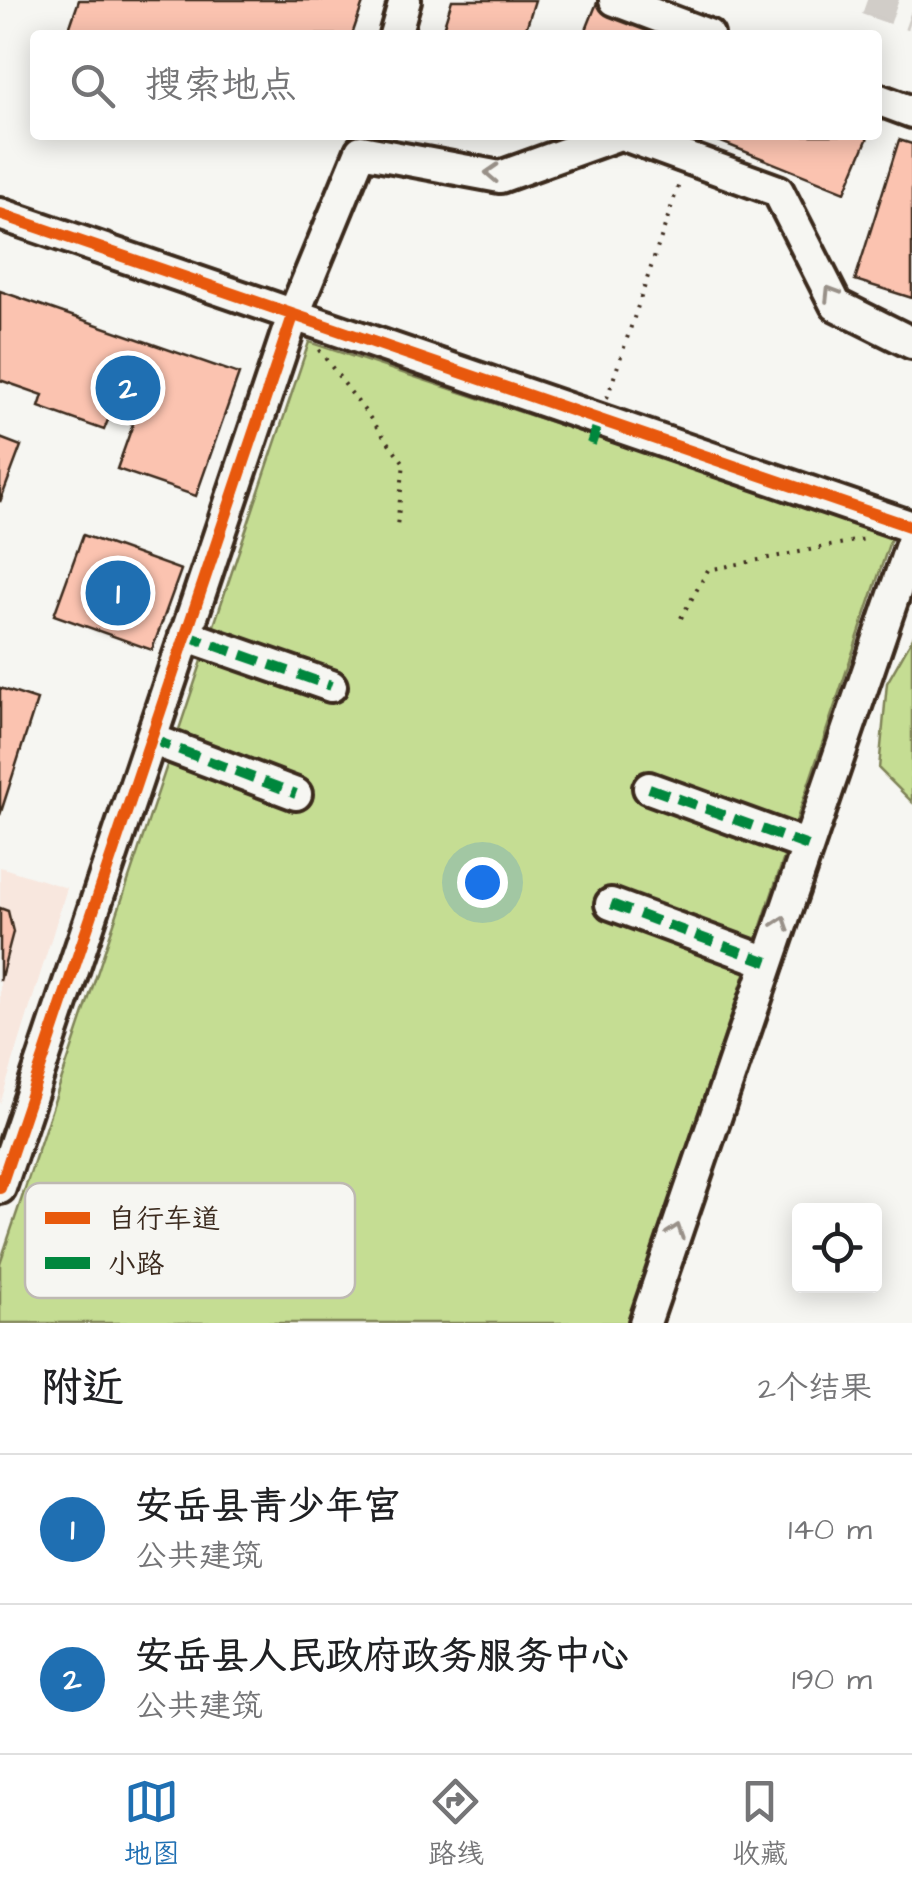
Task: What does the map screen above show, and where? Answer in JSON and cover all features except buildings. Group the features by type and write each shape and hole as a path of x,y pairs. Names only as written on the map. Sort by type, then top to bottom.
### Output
{"street":[{"path":"396,30 405,0"},
{"path":"615,0 695,30"},
{"path":"882,101 912,112"},
{"path":"0,1188 292,316 363,143 500,177 607,140"},
{"path":"635,140 778,191 836,305 912,343"},
{"path":"0,214 292,316 595,431 912,527"},
{"path":"645,1323 912,542"},
{"path":"186,636 331,686"},
{"path":"150,739 296,794"},
{"path":"650,788 808,846"},
{"path":"612,904 768,962"}],"path":[{"path":"595,431 684,170"},
{"path":"292,316 404,463 398,526"},
{"path":"681,618 708,570 875,537"}],"shaded area":[{"path":"0,867 67,888 0,1104"}],"green space":[{"path":"309,342 892,535 628,1323 0,1323 0,1263 25,1188 25,1298 355,1298 355,1183 27,1183"},
{"path":"912,639 912,802 879,769 887,683"}],"tunnel":[{"path":"867,0 912,16"}],"marked path":[{"path":"591,444 600,418"},
{"path":"185,635 331,686"},
{"path":"151,739 296,794"},
{"path":"649,788 808,846"},
{"path":"611,904 768,962"}],"cycle path":[{"path":"0,214 912,527"},
{"path":"0,1188 293,316"}],"place":[{"name":"安岳县人民政府政务服务中心","path":"128,388"},
{"name":"安岳县青少年宫","path":"118,593"}]}
